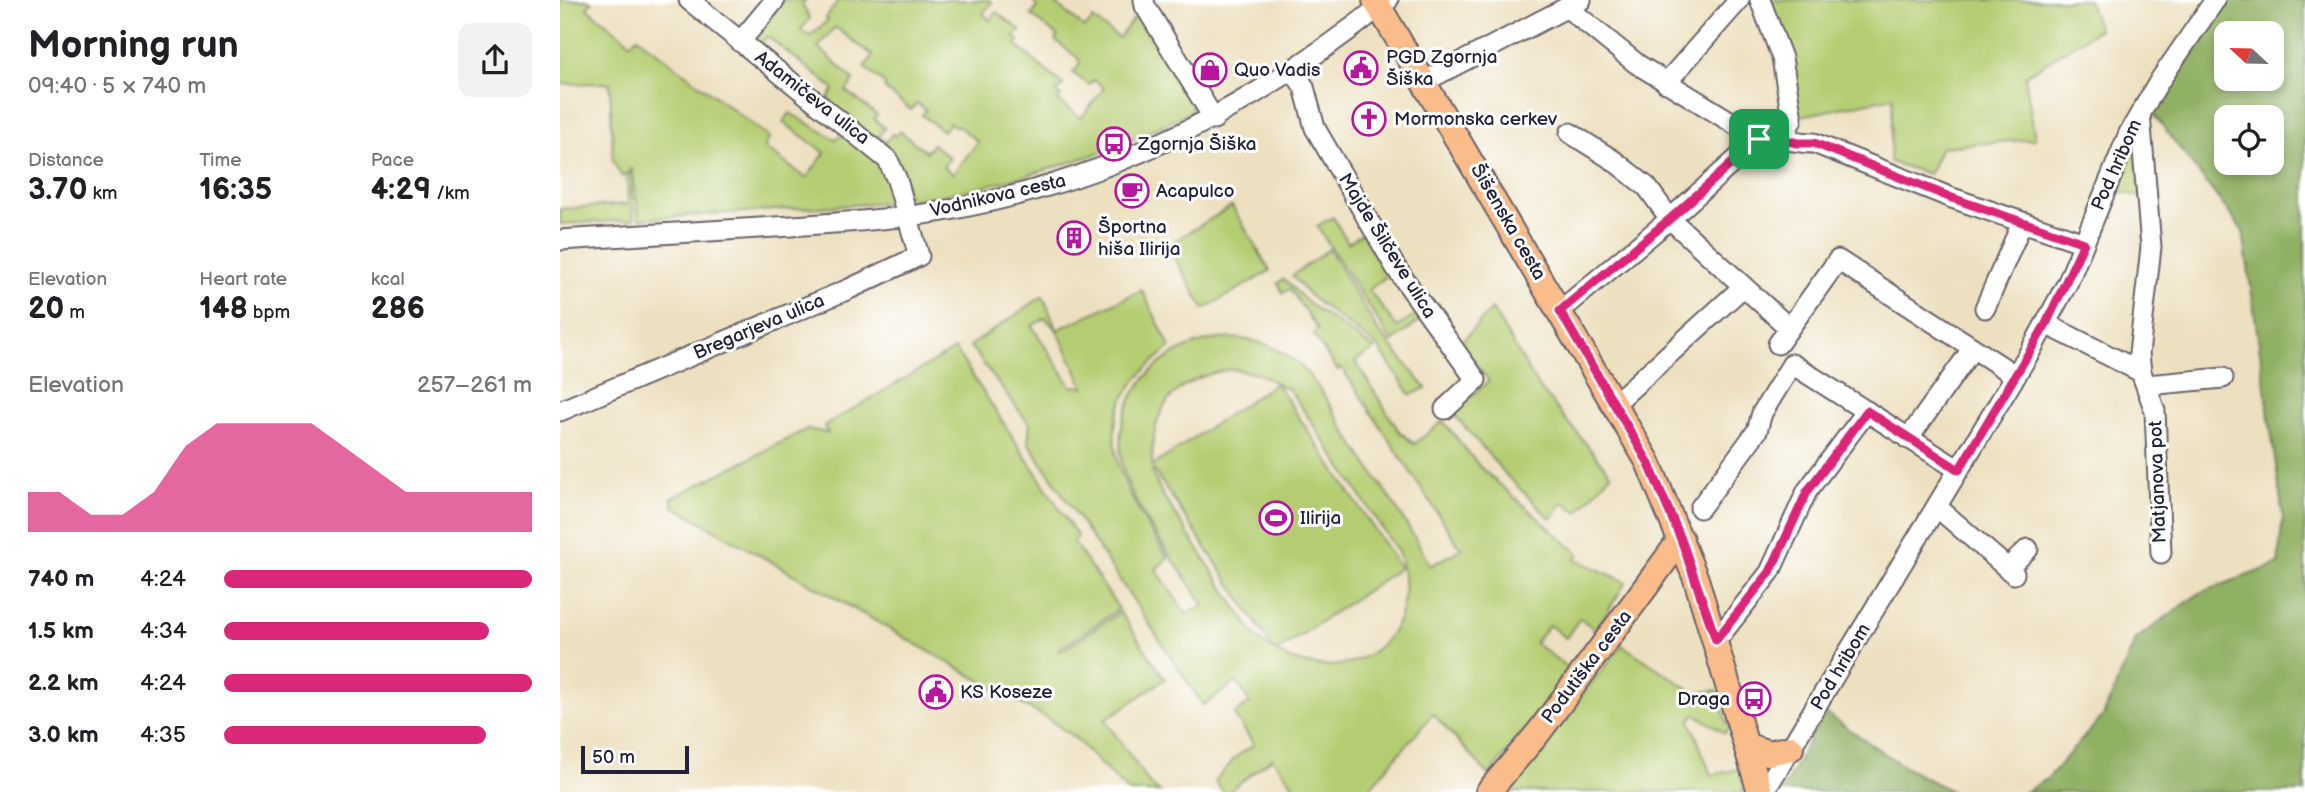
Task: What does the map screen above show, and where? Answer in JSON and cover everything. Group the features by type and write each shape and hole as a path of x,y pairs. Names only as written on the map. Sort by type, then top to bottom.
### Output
{"main road":[{"name":"Šišenska cesta","path":"1381,2 1648,462 1681,539 1716,640 1762,792"},
{"name":"Podutiška cesta","path":"1489,792 1539,732 1681,539"},
{"path":"1748,746 1769,753 1791,748"}],"street":[{"name":"Adamičeva ulica","path":"689,0 888,160 897,180 906,217"},
{"path":"740,42 775,0"},
{"path":"1144,0 1145,6 1214,119"},
{"path":"1666,83 1739,0"},
{"path":"1760,0 1782,58 1792,120 1783,139"},
{"name":"Pod hribom","path":"1762,792 2017,376 2046,324 2084,243 2119,154 2140,113 2215,0"},
{"name":"Vodnikova cesta","path":"560,240 906,217 999,200 1095,172 1214,119 1293,70 1381,2"},
{"path":"1425,81 1575,4 1637,64 1759,139 1814,143 2022,223 2084,243"},
{"name":"Majde Šilčeve ulica","path":"1293,70 1304,87 1315,128 1383,244 1476,380 1446,408"},
{"name":"Matjanova pot","path":"2140,113 2151,247 2139,354 2155,411 2161,553"},
{"path":"1570,132 1613,160 1647,187 1670,219 1743,287 1784,336 1838,260 2017,376"},
{"path":"1560,311 1670,219 1759,139"},
{"name":"Bregarjeva ulica","path":"560,411 849,289 919,256 906,217"},
{"path":"1985,309 2022,223"},
{"path":"1614,404 1743,287"},
{"path":"2046,324 2144,378 2223,378"},
{"path":"1908,439 1973,348"},
{"path":"1700,509 1757,431 1762,414 1792,364 1959,470"},
{"path":"1716,640 1770,572 1807,492 1867,411"},
{"path":"1937,507 2010,572 2028,549"}],"green space":[{"path":"560,0 592,2 587,8 631,43 637,37 770,138 764,147 806,178 825,153 783,122 790,113 835,139 845,134 883,160 896,202 639,219 632,169 622,177 613,161 610,83 560,84"},
{"path":"783,0 806,0 802,5 810,18 801,30 810,36 828,20 826,18 836,0 990,0 992,2 983,14 990,20 996,12 1020,30 1014,37 1019,41 1016,45 1063,85 1057,93 1061,96 1058,101 1081,118 1104,88 1094,80 1089,85 1073,73 1080,64 1078,58 1055,40 1058,36 1031,15 1037,8 1033,0 1051,0 1085,28 1093,19 1119,38 1133,19 1143,18 1193,100 1191,112 1119,146 1117,141 1110,143 1112,148 1063,165 963,191 912,200 827,100 834,89 767,36 758,46 755,39","holes":["835,27 873,56 864,67 886,85 884,88 911,110 917,103 926,110 922,115 943,131 950,123 955,127 957,125 978,142 953,174 943,167 950,158 933,144 926,152 900,131 896,136 892,134 886,142 878,137 885,128 874,119 877,115 846,91 854,80 818,47"]},
{"path":"1765,0 2088,0 2099,29 2025,76 2035,139 1941,147 1929,174 1890,162 1893,97 1797,117"},
{"path":"2227,0 2305,0 2305,792 2025,792 2047,779 2103,716 2136,639 2200,593 2278,564 2283,516 2243,231 2152,112"},
{"path":"2128,147 2136,148 2141,197 2113,189"},
{"path":"631,171 634,220 560,224 560,209 628,204 627,176"},
{"path":"1232,206 1270,271 1204,309 1174,257 1173,242"},
{"path":"1333,217 1348,243 1367,230 1393,271 1369,290 1397,327 1415,315 1423,318 1392,342 1317,226"},
{"path":"1329,249 1377,329 1426,388 1411,395 1377,346 1312,298 1292,276"},
{"path":"1284,279 1309,304 1375,349 1355,361 1399,431 1414,444 1443,421 1480,467 1579,554 1575,559 1626,582 1596,630 1580,618 1566,638 1549,625 1535,643 1571,670 1489,775 1433,714 1366,792 1299,792 1272,758 1228,792 1223,792 1215,781 1237,756 1254,745 1234,714 1250,703 1237,682 1203,705 1028,442 1030,425 970,346 1043,296 1057,330 1142,290 1170,347 1136,380 1120,407 1115,430 1116,452 1131,497 1168,558 1156,569 1186,614 1204,605 1134,498 1122,463 1121,430 1131,400 1148,374 1172,355 1200,343 1231,339 1262,344 1292,359 1310,376 1325,397 1430,566 1461,549 1342,368 1337,370 1313,334 1318,330 1290,289 1283,293 1278,283","holes":["1045,318 1057,330 1084,387 1071,386 1032,326","1232,369 1258,374 1276,383 1152,466 1156,427 1161,412 1170,399 1180,388 1194,380","1276,383 1290,390 1398,552 1403,568 1402,608 1392,632 1375,650 1354,661 1329,666 1304,663 1276,652 1400,568","1153,469 1275,651 1255,636 1162,494"]},
{"path":"1492,309 1538,386 1611,474 1578,512 1563,502 1551,519 1508,477 1452,412 1489,381 1460,343"},
{"path":"955,349 1078,537 1073,541 1119,609 1058,650 1060,652 1120,612 1165,679 1105,720 1150,784 1160,792 1128,792 1074,737 1048,719 673,506 672,498 807,429 828,433 824,426"},
{"path":"1622,645 1695,693 1717,690 1729,728 1725,733 1695,714 1690,720 1711,775 1739,769 1744,792 1505,792"},
{"path":"1824,712 1906,768 1953,792 1782,792"}],"place":[{"name":"PGD Zgornja Šiška","path":"1361,68"},
{"name":"Quo Vadis","path":"1210,70"},
{"name":"Mormonska cerkev","path":"1369,119"},
{"name":"Zgornja Šiška","path":"1114,144"},
{"name":"Acapulco","path":"1132,191"},
{"name":"Športna hiša Ilirija","path":"1074,238"},
{"name":"Ilirija","path":"1276,518"},
{"name":"KS Koseze","path":"936,692"},
{"name":"Draga","path":"1754,699"}],"route":[{"path":"1772,137 1797,143 1814,143 1952,198 2084,243 2046,324 1959,470 1867,411 1807,492 1770,572 1734,621 1716,640 1681,539 1648,462 1560,311 1670,219 1759,139 1772,137"}]}
